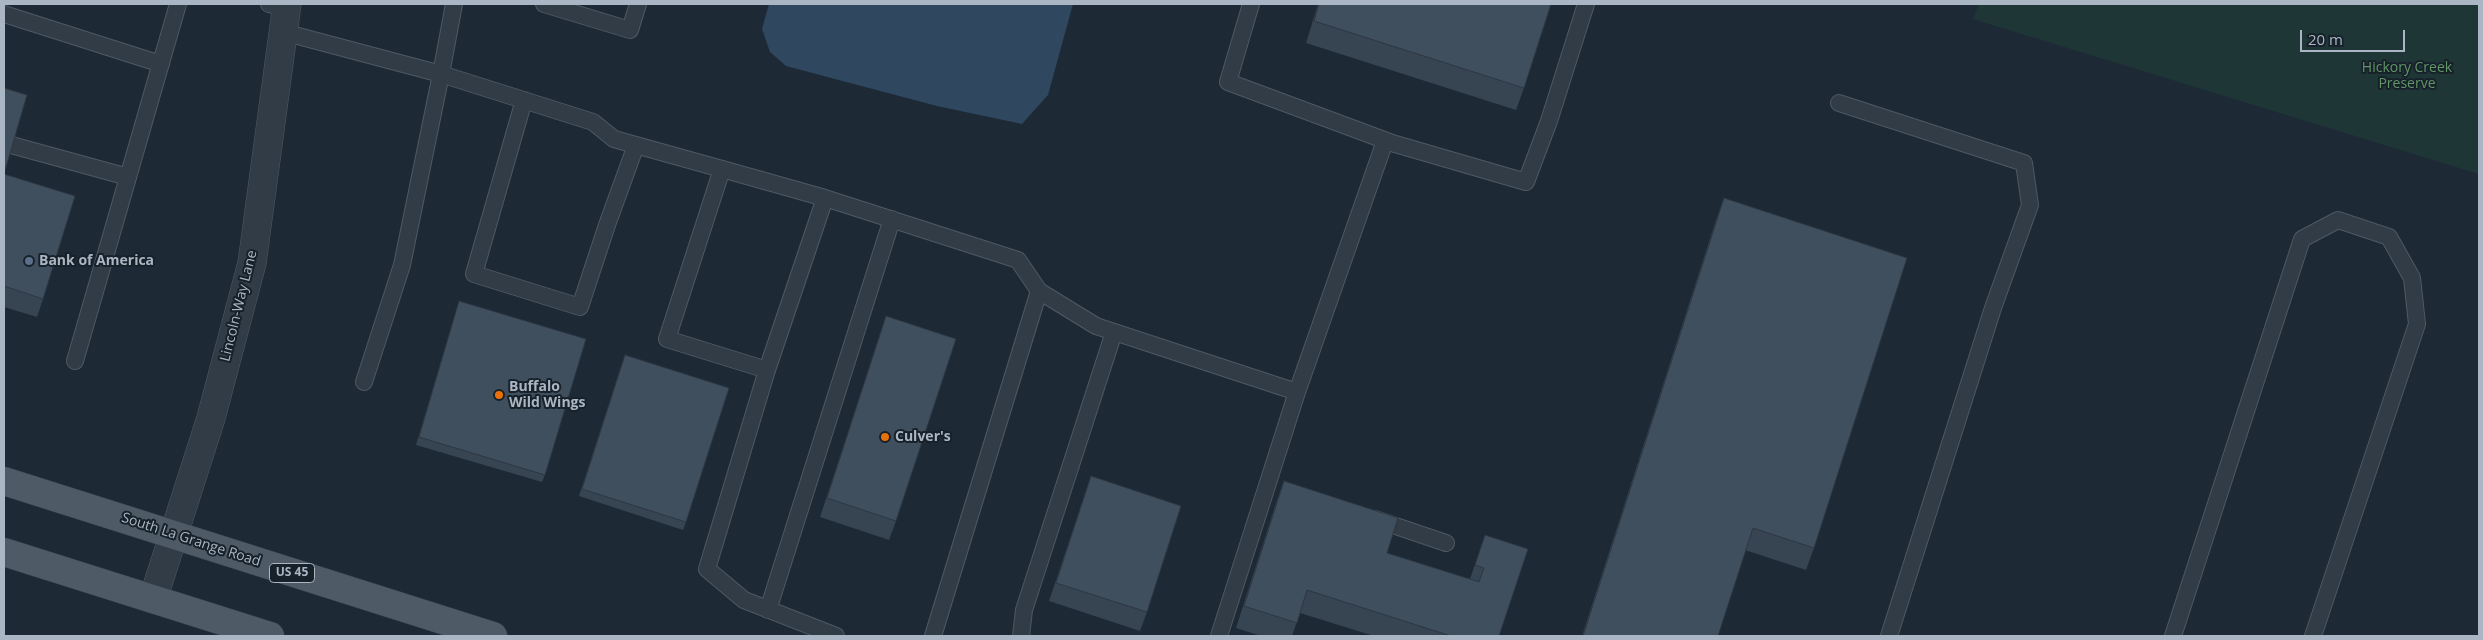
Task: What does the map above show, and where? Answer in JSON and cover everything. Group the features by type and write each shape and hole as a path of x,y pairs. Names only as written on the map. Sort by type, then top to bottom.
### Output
{"main road":[{"name":"South La Grange Road","path":"4,481 493,636"},
{"path":"4,552 270,636"}],"street":[{"name":"Lincoln-Way Lane","path":"153,599 211,418 252,263 281,12"}],"lane":[{"path":"75,361 178,4"},
{"path":"364,382 402,264 454,4"},
{"path":"544,4 630,30 638,4"},
{"path":"1251,4 1228,82 1395,144"},
{"path":"1219,636 1297,392 1385,141 1526,182 1549,121 1586,4"},
{"path":"281,12 441,74 593,122 614,139 824,198 1018,260 1039,291 1096,326 1297,392"},
{"path":"4,14 161,64"},
{"path":"524,100 474,274 580,307 636,145"},
{"path":"1839,103 2024,163 2030,205 1993,308 1889,636"},
{"path":"4,143 128,177"},
{"path":"722,169 667,339 767,370"},
{"path":"824,198 767,370 707,569 744,600 836,636"},
{"path":"768,610 892,219"},
{"path":"2172,636 2302,239 2338,220 2390,237 2412,278 2417,324 2313,636"},
{"path":"933,636 1039,291"},
{"path":"1021,636 1024,610 1114,332"},
{"path":"1268,483 1287,489"},
{"path":"1362,514 1446,543"}],"green space":[{"name":"Hickory Creek Preserve","path":"1979,4 2479,4 2479,174 1973,19"}],"water":[{"path":"769,4 1073,4 1048,95 1022,124 937,106 786,66 770,52 762,29"}],"building":[{"path":"1319,4 1551,4 1524,88 1314,21"},
{"path":"4,88 27,95 4,174"},
{"name":"Bank of America","path":"4,174 75,196 43,299 4,286"},
{"path":"1724,198 1907,258 1814,548 1753,528 1718,636 1583,636"},
{"name":"Buffalo Wild Wings","path":"459,301 586,339 545,475 419,437"},
{"name":"Culver's","path":"886,316 956,339 896,521 827,498"},
{"path":"625,355 729,388 686,522 582,489"},
{"path":"1091,476 1181,506 1147,612 1056,583"},
{"path":"1284,481 1398,518 1387,553 1479,582 1484,568 1475,565 1485,535 1528,549 1499,636 1451,636 1307,590 1297,623 1244,606"}],"place":[{"name":"Bank of America","path":"29,261"},
{"name":"Buffalo Wild Wings","path":"499,395"},
{"name":"Culver's","path":"885,437"}]}
